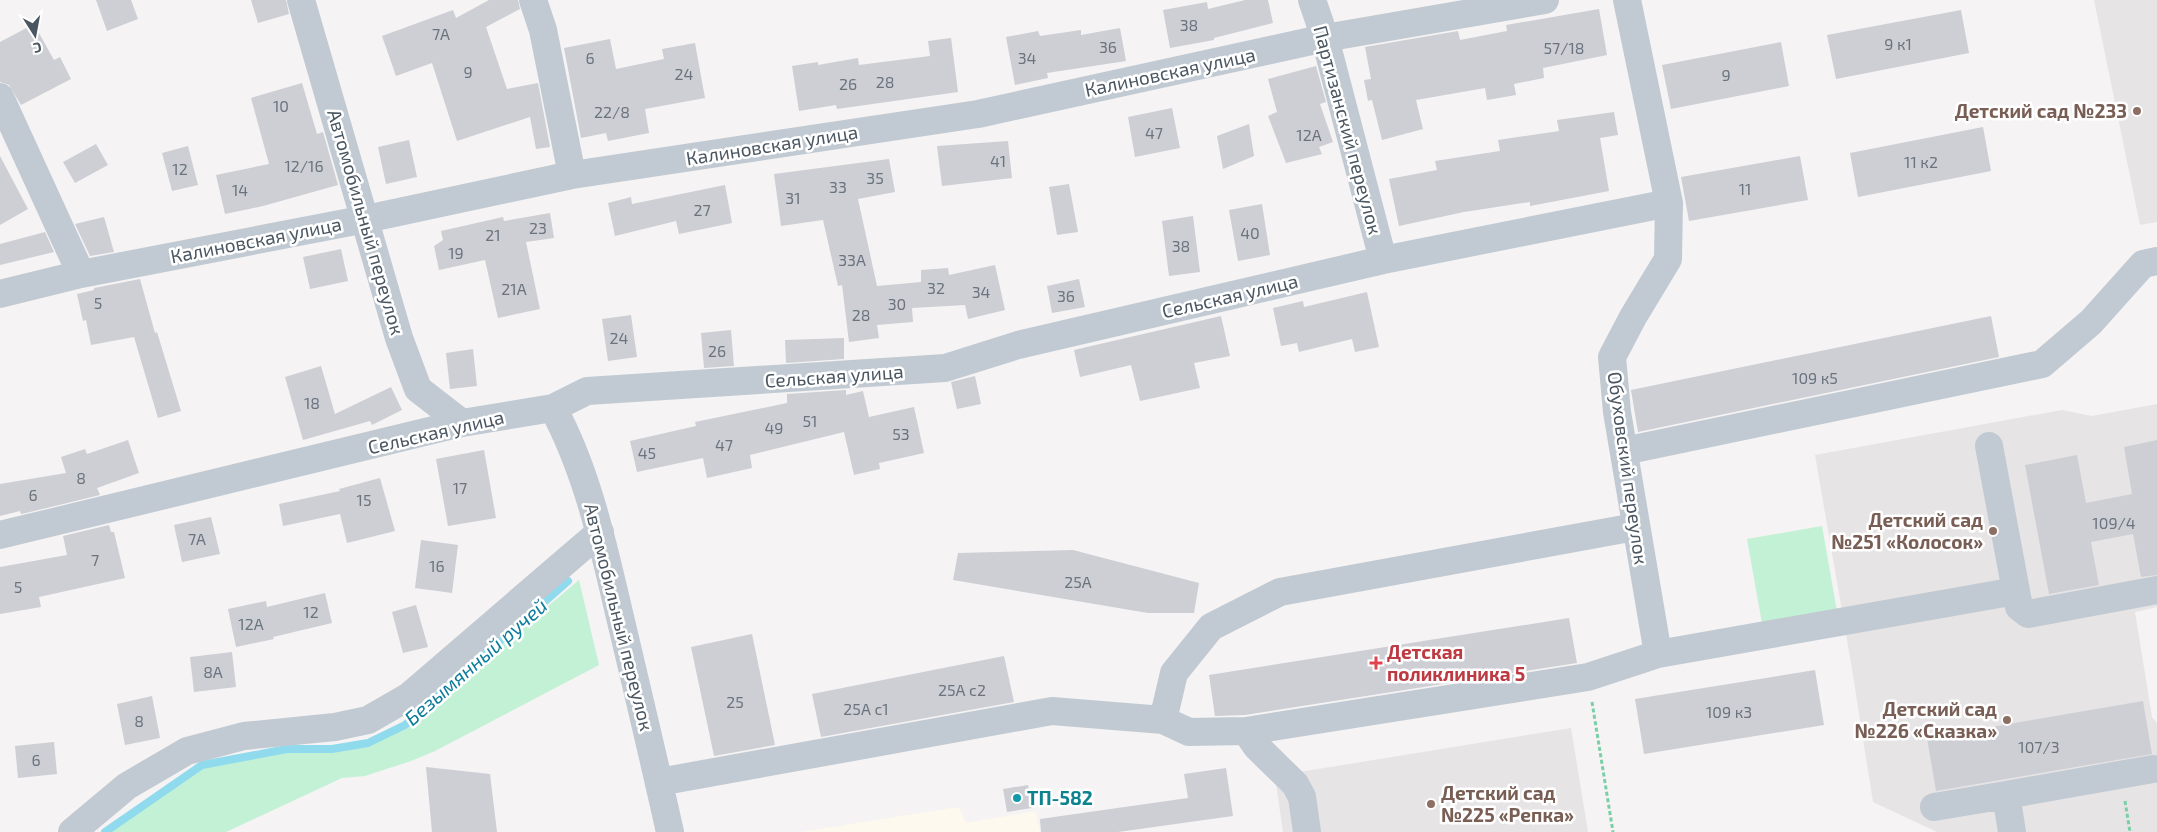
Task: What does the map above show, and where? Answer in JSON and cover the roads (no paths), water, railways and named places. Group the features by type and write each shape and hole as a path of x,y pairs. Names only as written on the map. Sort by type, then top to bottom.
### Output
{"street":[{"name":"Автомобильный переулок","path":"301,0 399,338 418,389 462,423"},
{"path":"533,0 543,30 572,175"},
{"name":"Партизанский переулок","path":"1312,0 1325,38 1383,260"},
{"name":"Калиновская улица","path":"0,294 81,274 366,219 572,175 978,114 1325,38 1545,0"},
{"name":"Обуховский переулок","path":"1627,0 1668,203 1668,258 1612,357 1617,412 1658,654"},
{"path":"0,97 81,274"},
{"name":"Сельская улица","path":"0,535 462,423 553,408 587,391 945,368 1018,345 1383,260 1668,203"},
{"path":"1624,451 2042,364 2091,322 2143,264 2157,261"},
{"name":"Автомобильный переулок","path":"553,408 568,435 584,476 600,532 670,832"},
{"path":"1989,446 2019,607 2028,614 2157,590"},
{"path":"1163,720 1174,673 1211,627 1280,592 1635,527"},
{"path":"72,832 128,786 187,751 244,736 335,727 368,720 408,697 600,532"},
{"path":"659,782 1052,711 1163,720 1189,732 1246,731 1588,677 1658,654 2016,591"},
{"path":"1246,731 1256,747 1295,784 1302,797 1307,832"},
{"path":"1934,807 2153,769"},
{"path":"2006,795 2012,832"}],"waterway":[{"name":"Безымянный ручей","path":"105,832 202,765 287,749 332,749 368,743 405,725 568,581"}],"place":[{"name":"Детский сад №233","path":"2137,111"},
{"name":"Детский сад №251 «Колосок»","path":"1993,531"},
{"name":"Детская поликлиника 5","path":"1376,663"},
{"name":"Детский сад №226 «Сказка»","path":"2007,720"},
{"name":"ТП-582","path":"1017,798"},
{"name":"Детский сад №225 «Репка»","path":"1431,804"}]}
